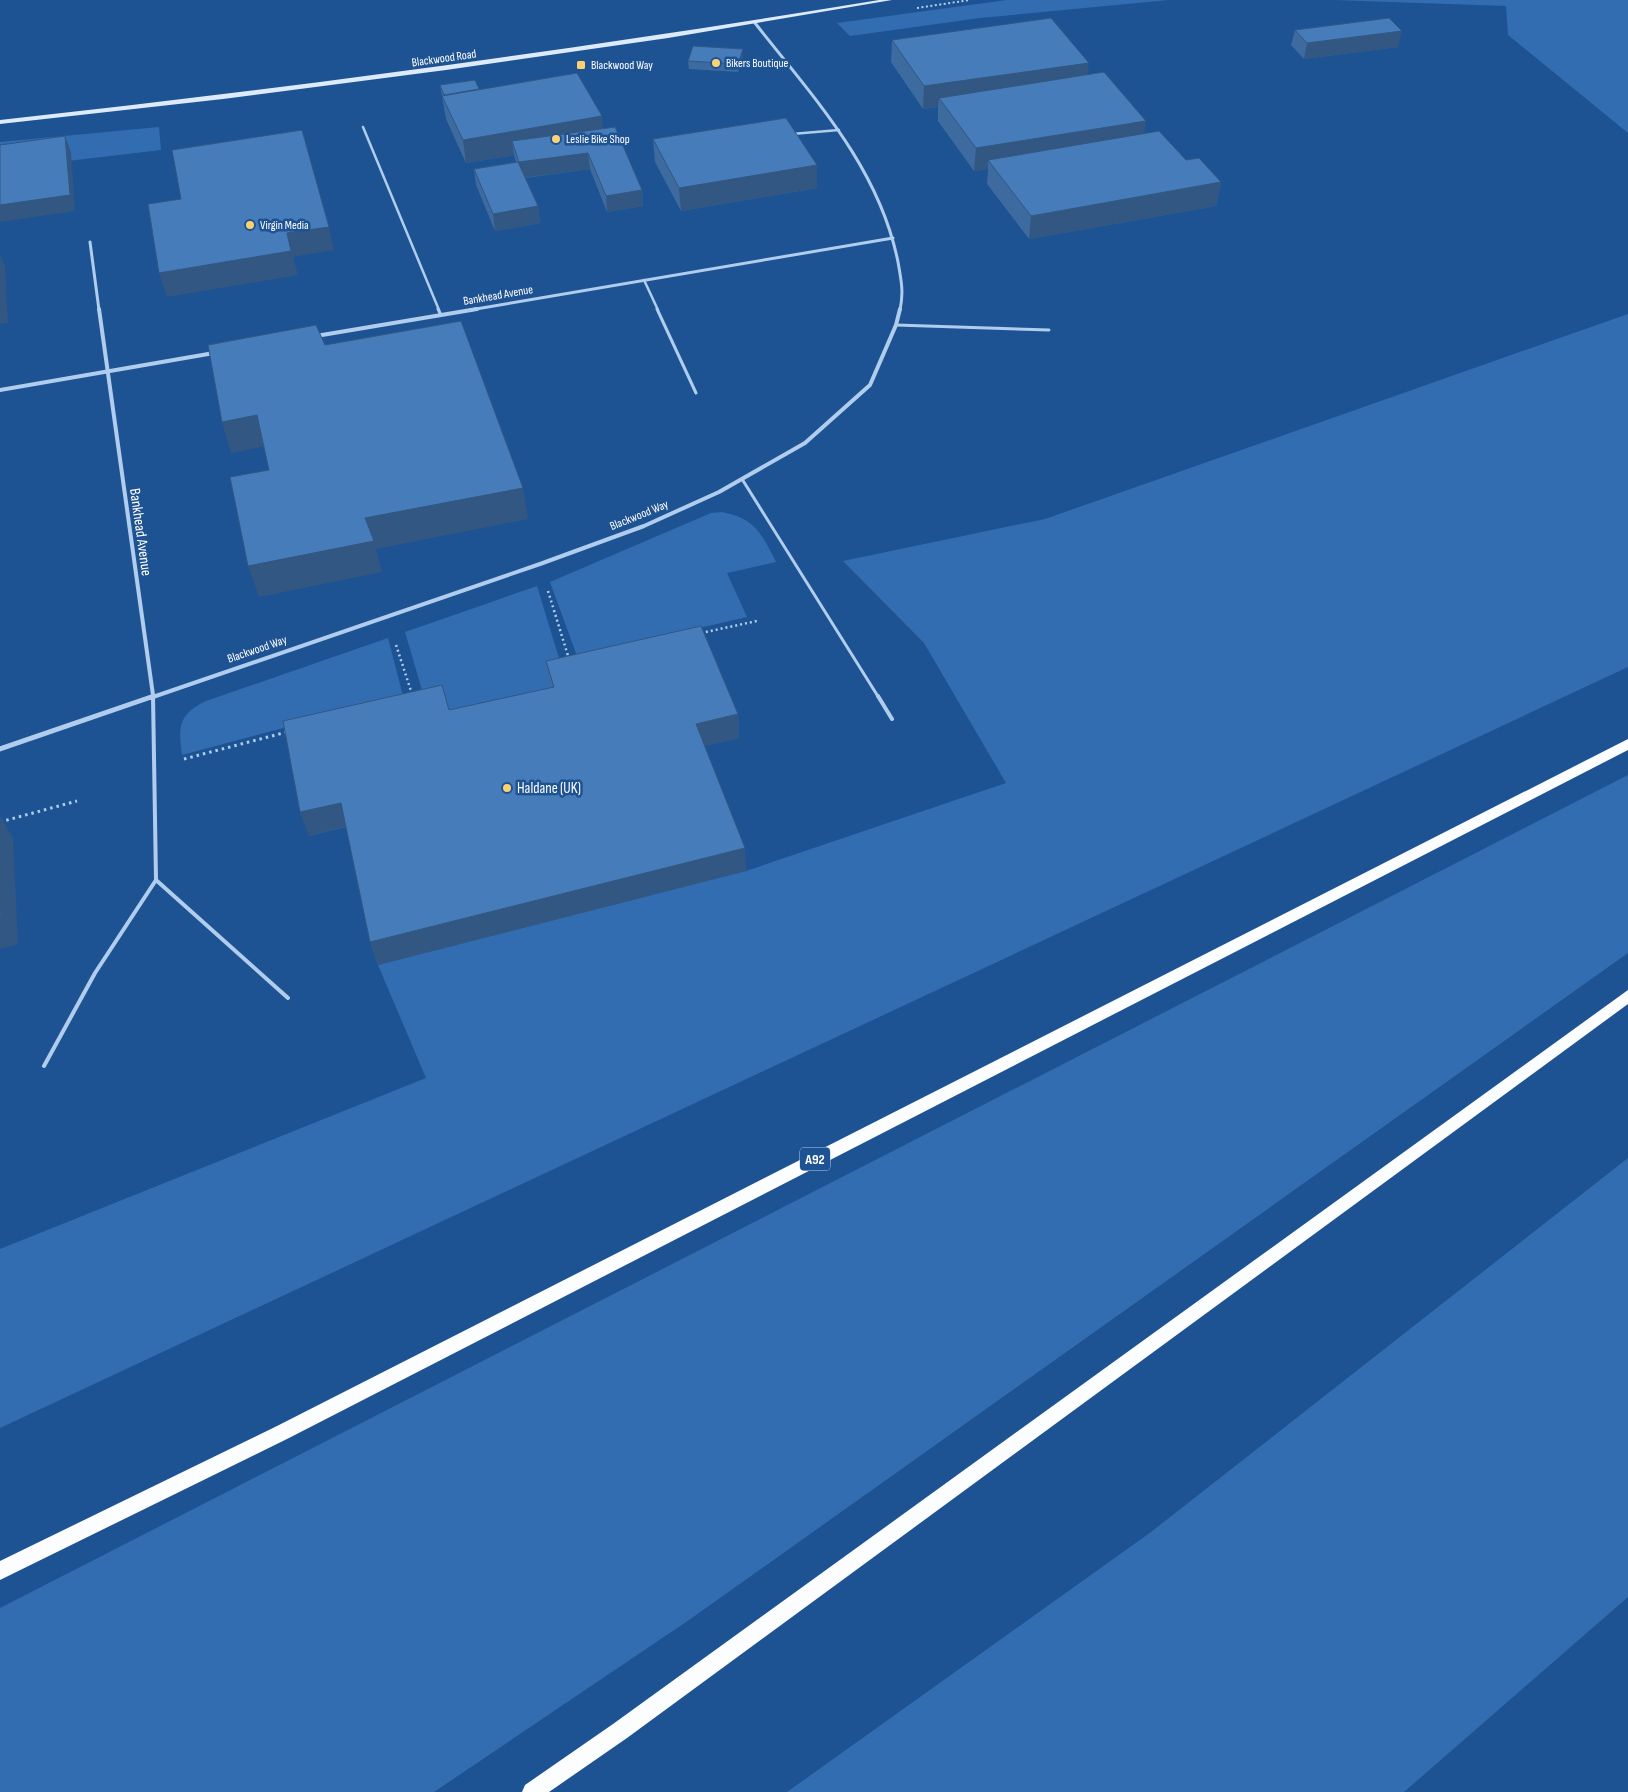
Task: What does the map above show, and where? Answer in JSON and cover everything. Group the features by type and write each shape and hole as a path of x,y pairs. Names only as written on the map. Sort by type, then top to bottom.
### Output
{"highway":[{"name":"A92","path":"0,1571 310,1418 1628,744"},
{"path":"532,1792 628,1726 1628,996"}],"main road":[{"name":"Blackwood Road","path":"0,122 159,105 440,70 755,23 889,0"}],"street":[{"name":"Blackwood Way","path":"0,749 67,728 153,695 540,564 644,526 719,492 805,442 870,385 896,325 904,294 893,238 872,183 839,130 755,23"},
{"name":"Bankhead Avenue","path":"313,336 893,238"},
{"name":"Bankhead Avenue","path":"90,242 153,695"},
{"path":"0,390 225,351"}],"lane":[{"path":"363,127 441,315"},
{"path":"792,134 839,130"},
{"path":"644,280 658,316 696,392"},
{"path":"896,325 1049,330"},
{"path":"742,479 892,719"},
{"path":"44,1066 95,973 156,880 153,695"},
{"path":"156,880 288,998"}],"path":[{"path":"540,564 570,662"},
{"path":"387,616 413,698"},
{"path":"701,633 757,621"},
{"path":"155,767 289,731"},
{"path":"0,822 77,801"}],"shaded area":[{"path":"1007,0 1169,0 980,18 850,36 837,23"},
{"path":"1334,0 1628,0 1628,133 1508,35 1506,6"},
{"path":"159,127 161,150 0,169 0,142"},
{"path":"1628,314 1628,667 0,1428 0,1249 426,1078 378,965 746,871 1006,783 924,643 843,561 1045,519"},
{"path":"722,512 750,523 761,535 776,562 727,573 747,617 577,656 550,582 711,513"},
{"path":"537,586 566,681 558,711 429,714 405,632"},
{"path":"388,638 403,696 182,755 180,736 182,722 185,716 197,706 206,701"},
{"path":"1628,775 1628,953 689,1620 434,1792 0,1792 0,1608"},
{"path":"1628,1158 1628,1597 1404,1792 787,1792 1151,1532"}],"building":[{"path":"1051,18 1089,63 924,86 892,40"},
{"path":"1389,18 1402,31 1307,43 1295,30"},
{"path":"693,46 743,49 738,64 688,61"},
{"path":"1104,72 1146,121 976,148 939,98"},
{"path":"577,73 602,116 463,140 442,96"},
{"path":"475,80 479,89 444,95 440,85"},
{"path":"786,118 817,165 679,188 653,139"},
{"path":"615,127 642,190 606,196 588,153 519,162 512,141"},
{"name":"Virgin Media","path":"302,130 329,227 287,233 291,251 159,273 148,204 181,199 172,150"},
{"path":"1159,131 1186,160 1199,158 1221,182 1031,216 988,160"},
{"path":"65,136 70,195 0,205 0,145"},
{"path":"518,162 538,206 493,214 474,169"},
{"path":"461,321 523,488 365,518 374,541 248,566 230,477 269,470 257,415 222,422 208,345 316,325 325,345"},
{"name":"Haldane (UK)","path":"701,626 738,714 696,724 745,848 370,942 341,803 300,812 283,721 442,685 449,710 554,687 546,661"}],"place":[{"name":"Bikers Boutique","path":"716,63"},
{"name":"Blackwood Way","path":"581,65"},
{"name":"Leslie Bike Shop","path":"556,139"},
{"name":"Virgin Media","path":"250,225"},
{"name":"Haldane (UK)","path":"507,788"}]}
